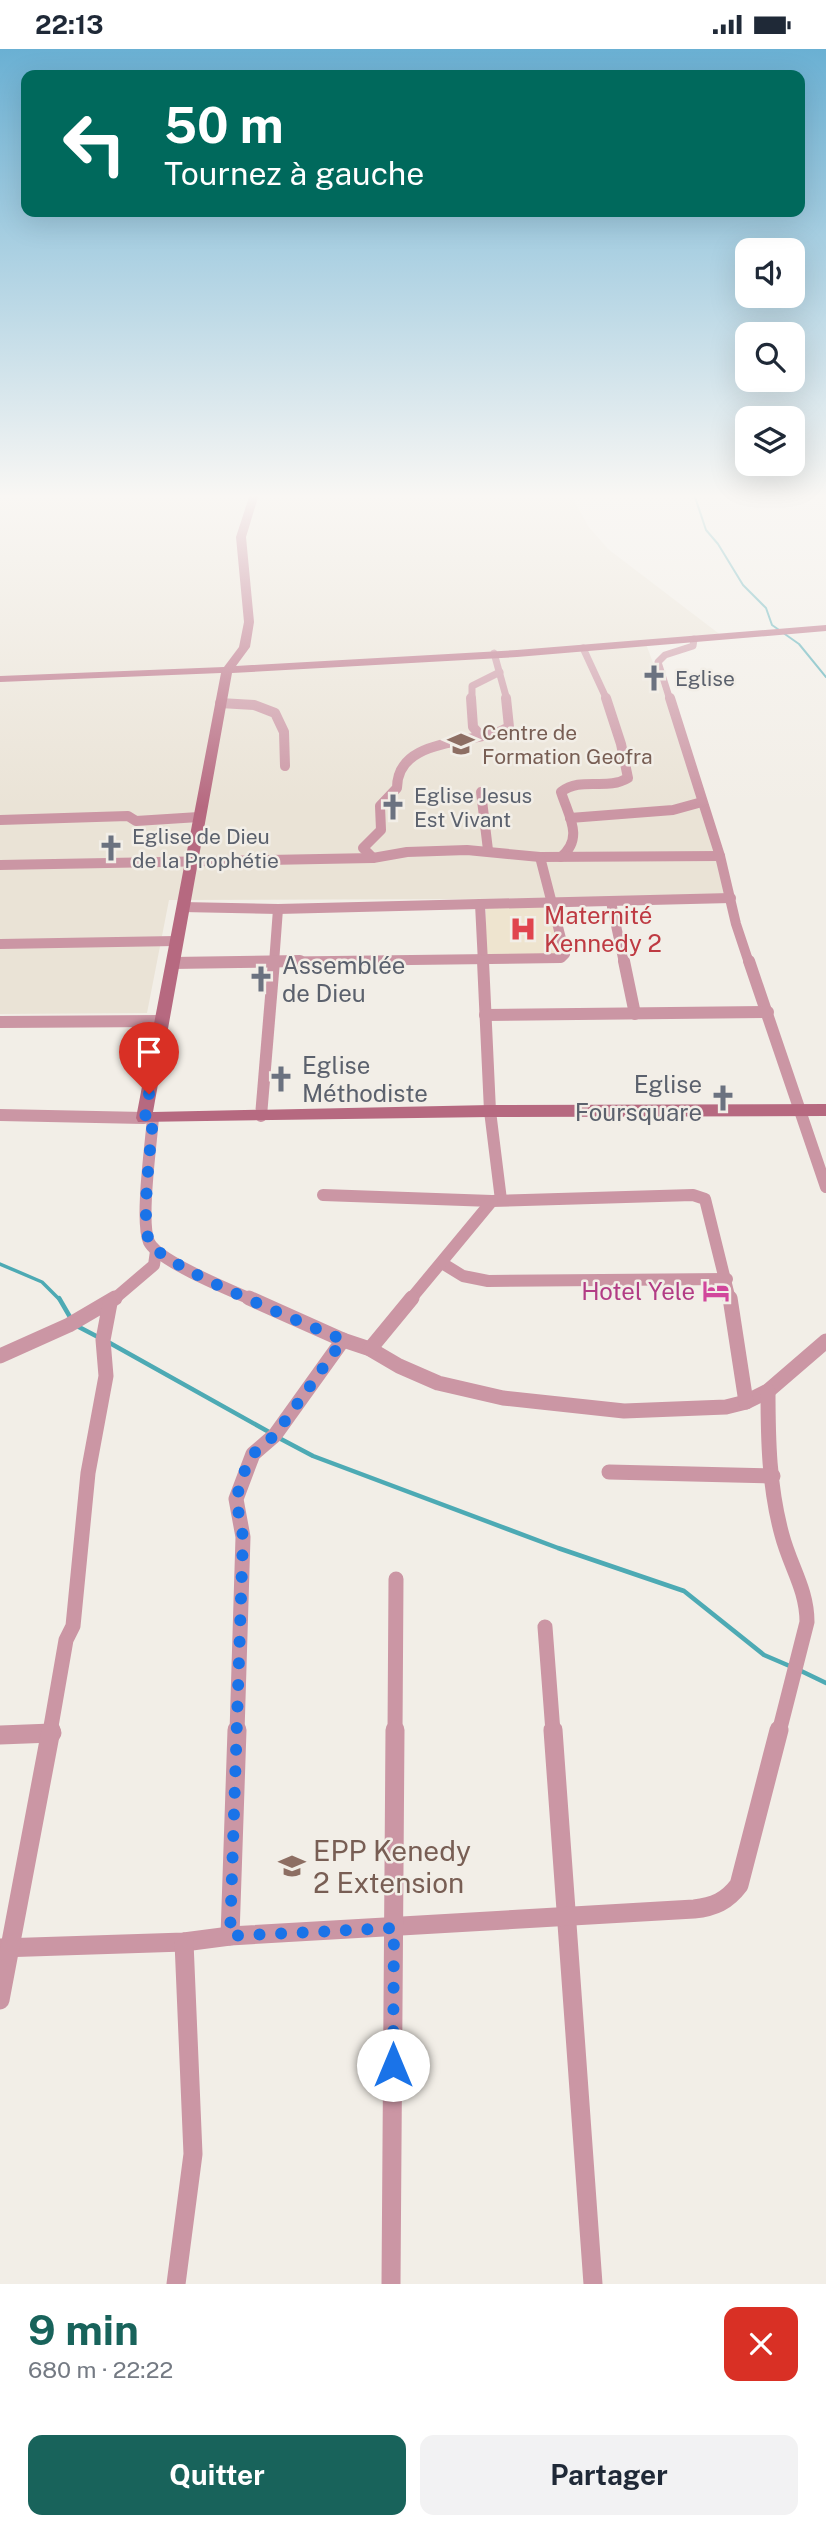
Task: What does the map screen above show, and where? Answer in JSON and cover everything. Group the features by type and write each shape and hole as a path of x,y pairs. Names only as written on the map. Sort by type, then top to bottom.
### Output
{"street":[{"path":"246,598 248,622 244,647 227,670 162,1021 149,1118 146,1221 149,1242 156,1251 204,1278 343,1340 370,1349 399,1366 438,1383 503,1398 624,1412 726,1407 746,1402 768,1391 826,1341"},
{"path":"0,679 227,670 583,648 826,628"},
{"path":"694,639 693,646 665,655 658,662 720,856 736,924 826,1187"},
{"path":"561,857 575,844 561,792 563,789 572,785 619,783 628,778 607,698 594,664 583,648"},
{"path":"373,858 363,848 381,830 380,806 397,788 397,777 408,760 431,748 506,730 511,722 494,653"},
{"path":"481,736 473,727 472,686 500,672"},
{"path":"220,703 248,705 275,714 286,728 285,766"},
{"path":"481,792 488,850"},
{"path":"569,818 673,810 702,802"},
{"path":"0,820 128,816 136,821 199,817"},
{"path":"0,865 373,858 407,852 488,850 540,857 720,856"},
{"path":"172,963 564,957 540,857"},
{"path":"182,907 278,909 731,898"},
{"path":"611,902 635,1014"},
{"path":"370,1349 496,1201 480,904"},
{"path":"261,1116 278,909"},
{"path":"0,944 176,941"},
{"path":"485,1015 768,1012"},
{"path":"0,1021 162,1021"},
{"path":"0,1115 149,1118 490,1111 826,1110"},
{"path":"323,1195 496,1201 693,1195 705,1199 727,1279 746,1402"},
{"path":"0,1356 110,1303 142,1271 154,1265 156,1251"},
{"path":"442,1263 464,1279 727,1279"},
{"path":"0,2000 4,1948 52,1733 66,1640 73,1626 88,1473 106,1376 103,1340 110,1303"},
{"path":"230,1936 243,1537 236,1499 253,1454 275,1435 343,1340"},
{"path":"4,1948 184,1942 230,1936 394,1928 717,1906 729,1899 739,1885 807,1622 809,1602 782,1535 773,1475 768,1391"},
{"path":"609,1472 773,1475"},
{"path":"391,2284 396,1579"},
{"path":"545,1627 593,2284"},
{"path":"0,1735 52,1733"},
{"path":"176,2284 193,2154 184,1942"}],"shaded area":[{"path":"0,598 673,598 722,636 646,644 686,751 731,898 169,900 147,1013 0,1014"},
{"name":"Maternité Kennedy 2","path":"553,904 564,957 486,956 486,905"}],"waterway":[{"path":"756,598 766,608 772,625 799,644 826,677"},
{"path":"0,1264 42,1282 60,1300"},
{"path":"59,1298 70,1317"},
{"path":"77,1326 98,1337"},
{"path":"108,1342 269,1432"},
{"path":"279,1438 313,1456 558,1548 684,1591 764,1655 792,1667"},
{"path":"799,1670 826,1683"}],"place":[{"name":"Eglise","path":"654,678"},
{"name":"Centre de Formation Geofra","path":"461,744"},
{"name":"Eglise Jesus Est Vivant","path":"393,807"},
{"name":"Eglise de Dieu de la Prophétie","path":"111,848"},
{"name":"Maternité Kennedy 2","path":"523,929"},
{"name":"Assemblée de Dieu","path":"261,979"},
{"name":"Eglise Méthodiste","path":"281,1079"},
{"name":"Eglise Foursquare","path":"723,1098"},
{"name":"Hotel Yele","path":"716,1291"},
{"name":"EPP Kenedy 2 Extension","path":"292,1866"}],"route":[{"path":"149,1094 145,1118 153,1118 146,1221 149,1242 156,1251 204,1278 343,1340 275,1435 253,1454 236,1499 243,1537 230,1936 394,1928 393,2065"}]}
